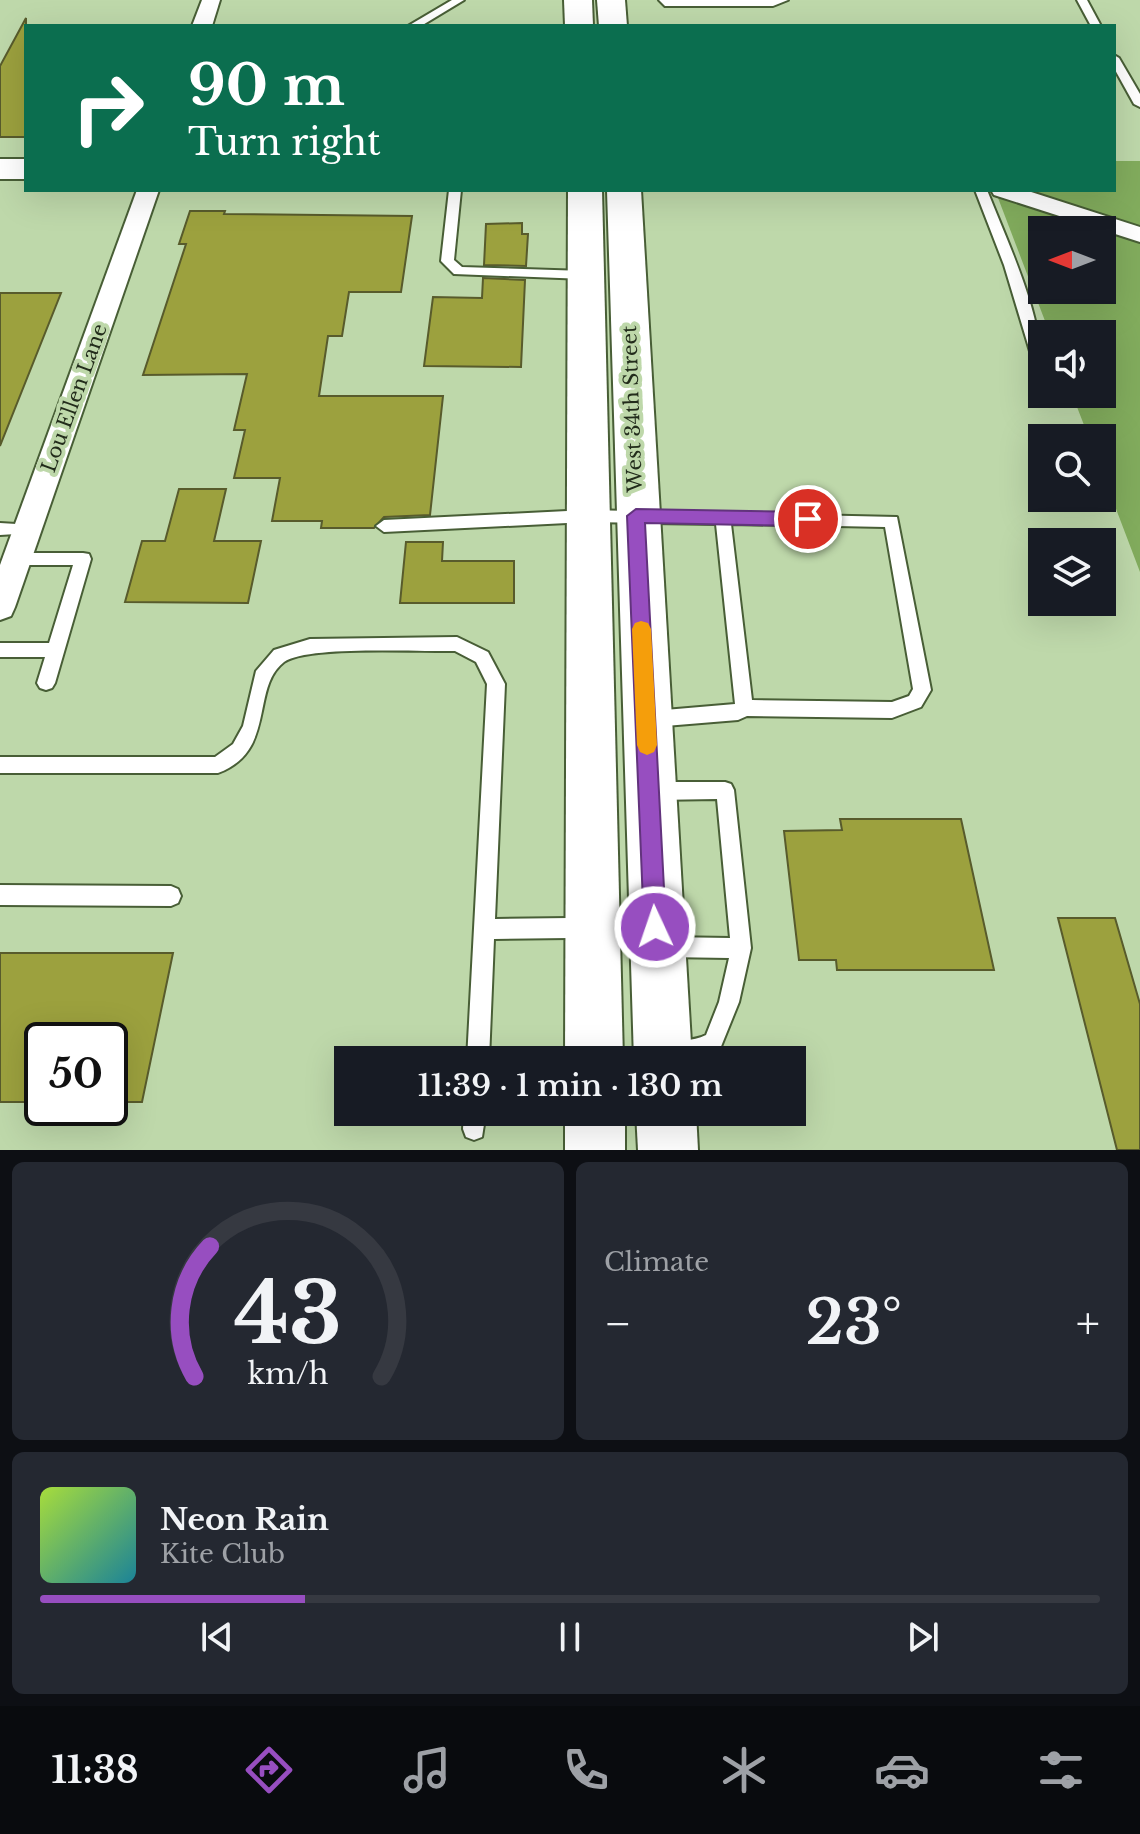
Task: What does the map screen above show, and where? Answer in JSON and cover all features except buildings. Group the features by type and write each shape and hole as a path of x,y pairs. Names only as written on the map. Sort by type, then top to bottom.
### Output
{"main road":[{"path":"578,0 579,24"},
{"path":"611,0 613,24"},
{"path":"0,169 24,169"},
{"path":"585,192 594,1046"},
{"name":"West 34th Street","path":"624,192 661,1046"},
{"path":"595,1126 595,1150"},
{"path":"667,1126 668,1150"}],"street":[{"path":"203,24 211,0"},
{"name":"Lou Ellen Lane","path":"0,607 147,192"},
{"path":"1008,192 1140,235"}],"lane":[{"path":"417,24 459,0"},
{"path":"664,0 665,3 773,3 783,0"},
{"path":"1082,0 1095,24"},
{"path":"1116,62 1140,104"},
{"path":"455,192 447,261 452,267 459,271 585,275"},
{"path":"982,192 1028,323"},
{"path":"384,526 587,516 892,521 922,690 915,702 892,710 744,708 738,712 645,719"},
{"path":"723,518 744,708"},
{"path":"0,529 28,529"},
{"path":"17,559 83,559 46,683"},
{"path":"0,765 218,765 239,750 251,727 264,671 280,655 310,646 457,644 482,657 496,684 479,1046"},
{"path":"0,650 55,650"},
{"path":"649,791 725,790 741,948 729,1002 713,1042 706,1046"},
{"path":"0,895 171,896"},
{"path":"485,929 592,928 741,948"}],"green space":[{"path":"1116,161 1140,161 1140,572 1116,509 1116,424 1084,424 1077,408 1116,408 1116,320 1045,320 1039,304 1116,304 1116,216 1028,216 1028,276 996,192 1116,192"}],"slow traffic":[{"path":"641,629 647,745"}],"route":[{"path":"655,927 636,516 808,519"}]}
